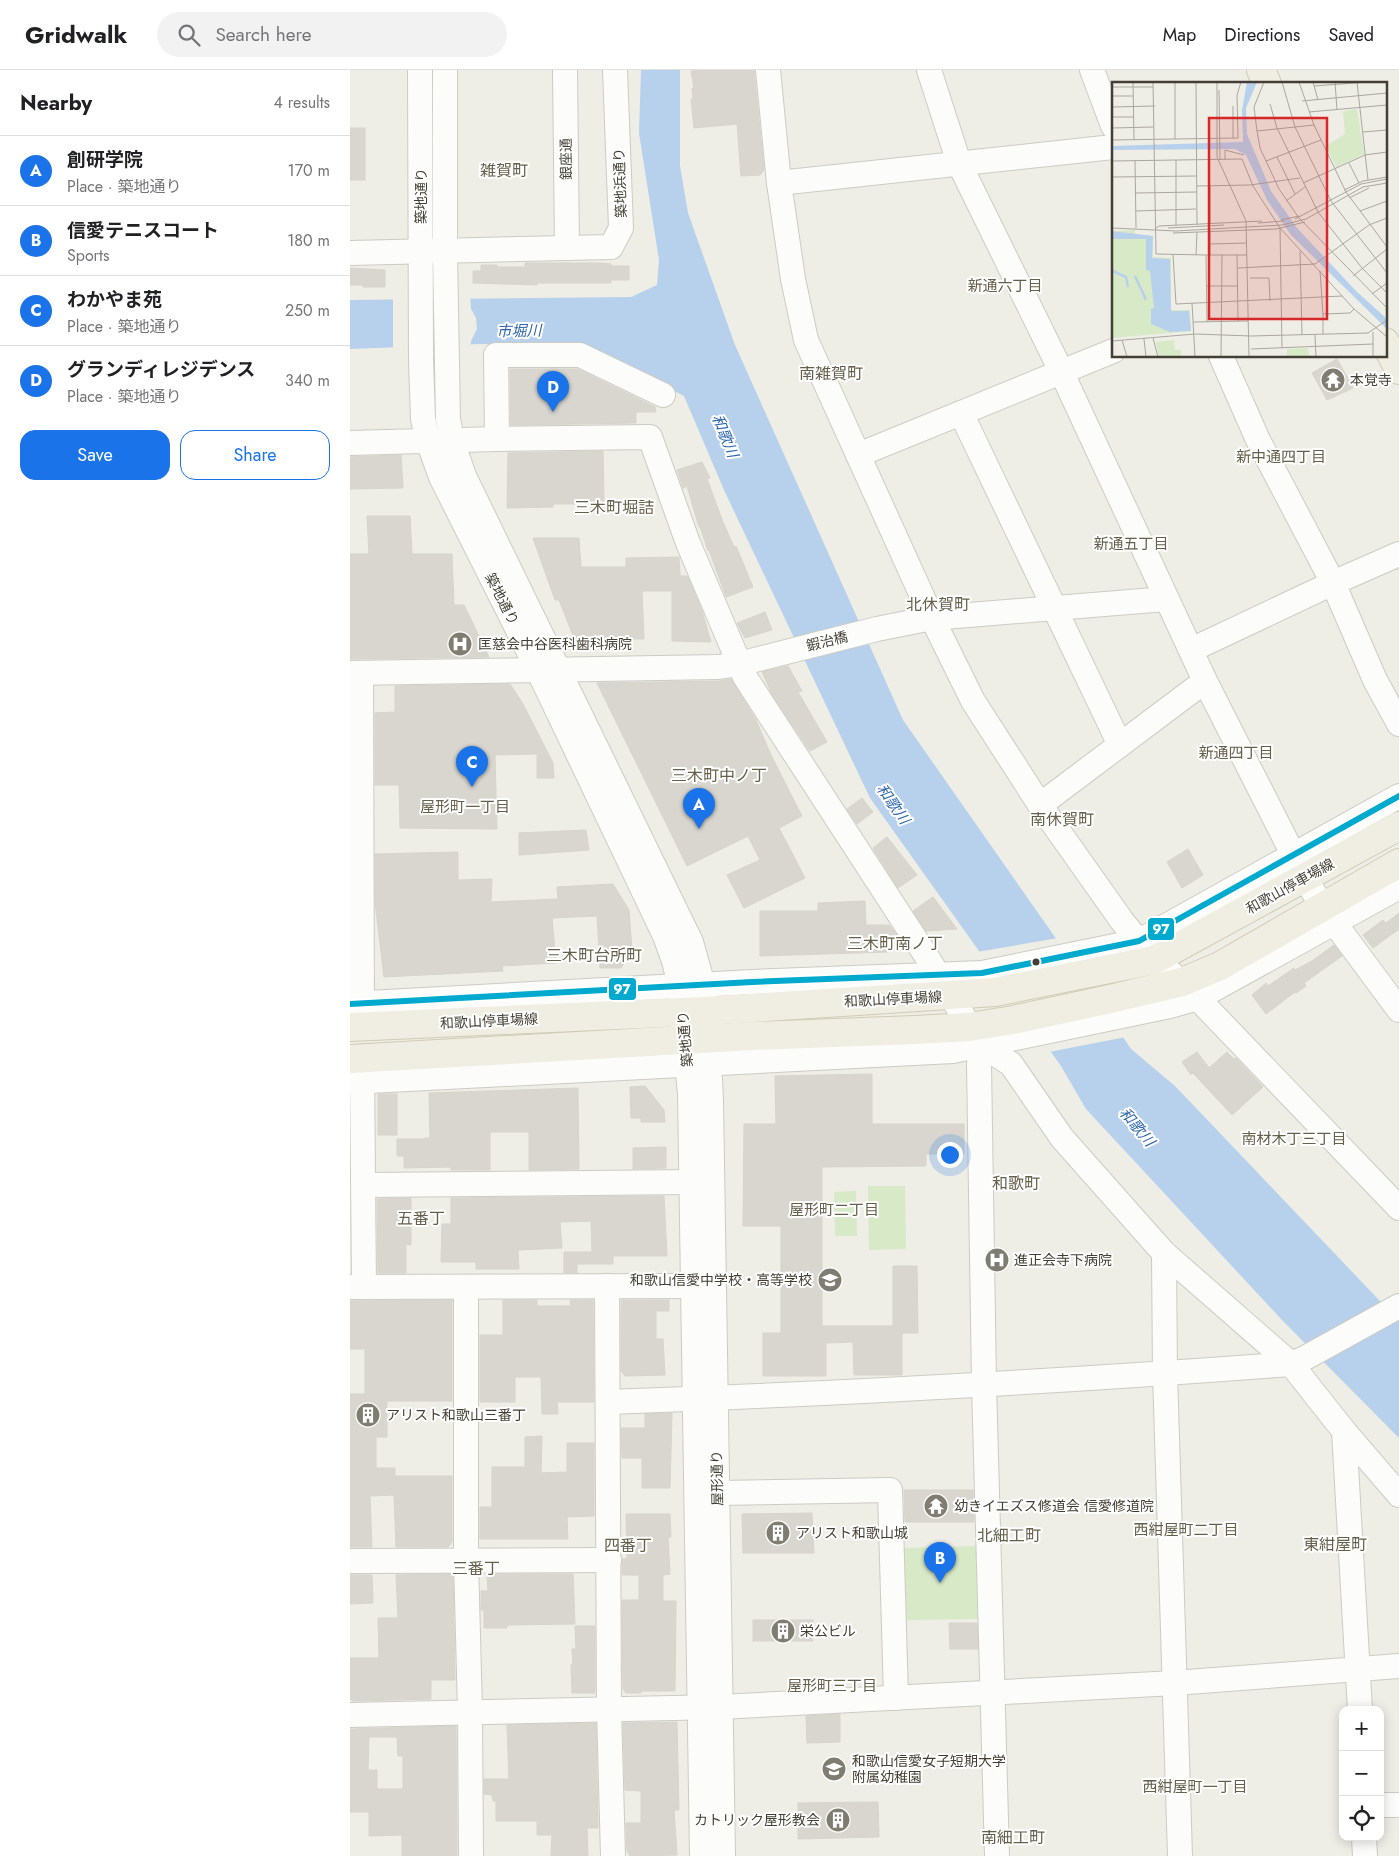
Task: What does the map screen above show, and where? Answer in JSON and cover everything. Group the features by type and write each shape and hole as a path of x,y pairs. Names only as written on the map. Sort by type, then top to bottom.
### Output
{"main road":[{"path":"1262,70 1266,82"},
{"path":"1386,344 1399,370"},
{"name":"和歌山停車場線","path":"356,1015 989,982 1146,951 1299,866 1399,826"},
{"path":"356,1070 975,1036 1019,1028 1117,1008 1190,990 1220,966 1328,914 1399,863"}],"street":[{"name":"築地通り","path":"420,70 421,361 423,419 428,441 441,477 548,670"},
{"name":"築地通り","path":"445,70 445,262 448,418 452,441 460,467 665,936 674,961 693,998 701,1103"},
{"name":"銀座通","path":"565,70 567,248"},
{"name":"築地浜通り","path":"350,252 421,261 445,262 567,248 611,247 621,228 615,70"},
{"path":"768,70 779,183 793,279 806,340 932,618 974,701 1040,805 1122,921 1146,951 1190,990 1399,1208"},
{"path":"929,70 959,163 1060,371 1205,681 1299,866 1328,914 1399,1010"},
{"path":"1092,70 1112,123"},
{"path":"779,183 1112,147"},
{"path":"858,455 1112,351"},
{"path":"497,438 496,355 580,355 663,395"},
{"path":"1222,358 1258,440 1333,583 1376,680 1399,724"},
{"path":"961,412 1120,745"},
{"path":"350,443 497,438 650,438 688,543 739,664 975,1036 1011,1064 1062,1138 1164,1253 1298,1361 1344,1431 1399,1495"},
{"path":"1190,650 1399,554"},
{"name":"鍜治橋","path":"356,673 719,667 739,664 877,629 932,618 1166,599"},
{"path":"356,673 356,1015"},
{"path":"1040,805 1205,681"},
{"path":"1299,866 1399,796"},
{"path":"1328,914 1399,887"},
{"path":"975,1036 979,1064 984,1384 997,1856"},
{"path":"356,1070 364,1185 357,1287 693,1286"},
{"name":"屋形通り","path":"701,1103 692,1182 693,1286 718,1493 702,1856"},
{"name":"屋形通り","path":"701,1103 709,1707 723,1856"},
{"path":"364,1185 692,1182"},
{"path":"1164,1253 1165,1373 1180,1856"},
{"path":"607,1286 613,1856"},
{"path":"466,1287 466,1560 471,1856"},
{"path":"608,1402 706,1399 984,1384 1165,1373 1298,1361 1396,1308"},
{"path":"1344,1431 1360,1706"},
{"path":"718,1493 890,1490 896,1698"},
{"path":"350,1560 609,1560"},
{"path":"350,1714 709,1707 1175,1683 1399,1666"},
{"path":"1384,1805 1399,1805"},
{"path":"1364,1841 1365,1856"}],"green space":[{"path":"868,1186 905,1186 906,1249 869,1250"},
{"path":"856,1191 857,1236 835,1236 834,1192"},
{"path":"979,1546 980,1619 902,1620 901,1548"}],"water":[{"path":"641,70 680,70 680,166 688,213 735,345 903,720 1131,1049 1175,1086 1399,1321 1399,1438 1282,1320 1086,1109 1061,1066 870,798 724,490 684,396 585,346 480,344 350,349 350,300 631,297 657,285 659,260 639,133"}],"pier":[{"path":"470,296 471,309 476,318 477,329 471,341 471,347 393,350 393,297"},
{"path":"1058,938 1126,1037 1049,1052 977,952"}],"building":[{"path":"754,70 764,170 760,175 741,176 737,124 694,128 691,99 693,99 692,88 694,88 691,71"},
{"path":"350,128 365,128 365,180 350,180"},
{"path":"525,263 600,263 611,264 611,266 629,266 629,280 611,280 611,283 537,283 537,285 473,283 473,271 481,271 481,265 525,267"},
{"path":"350,268 385,270 385,287 350,285"},
{"name":"本覚寺","path":"1337,359 1353,388 1327,400 1312,373"},
{"path":"510,369 577,369 655,407 656,412 636,412 636,423 511,425"},
{"path":"603,451 604,504 553,504 553,507 507,508 508,453"},
{"path":"401,455 403,488 350,489 350,457"},
{"path":"702,462 710,478 707,479 723,522 734,547 736,546 753,587 726,597 699,527 687,486 683,488 677,470"},
{"path":"367,516 410,516 412,554 452,554 454,605 464,605 489,657 350,659 350,554 369,554"},
{"path":"533,538 579,538 581,567 626,567 626,558 679,557 680,576 687,576 688,578 702,611 711,642 672,641 672,591 642,591 644,639 574,638 559,600 555,600"},
{"path":"765,612 772,630 745,638 737,623"},
{"path":"788,666 802,691 798,692 827,742 810,751 772,694 762,672"},
{"path":"731,679 755,718 771,755 802,816 779,828 805,878 744,908 727,875 760,860 748,836 687,866 597,683 719,681"},
{"path":"510,684 523,704 553,763 554,778 537,778 537,754 495,755 497,829 400,828 399,785 375,785 375,713 395,712 395,686"},
{"path":"862,798 873,812 857,824 847,809"},
{"path":"586,830 589,850 519,855 519,833"},
{"path":"887,837 917,875 898,888 873,848"},
{"path":"1188,849 1203,875 1182,888 1167,862"},
{"path":"458,852 458,880 492,879 491,902 558,899 557,887 613,884 629,910 632,950 621,968 600,968 597,916 552,918 556,963 502,966 503,971 384,977 375,902 375,854"},
{"path":"933,897 957,929 926,931 913,911"},
{"path":"865,901 866,925 889,925 897,935 888,952 760,956 760,911 818,911 818,903"},
{"path":"1399,913 1399,929 1373,948 1363,935 1383,920 1386,923"},
{"path":"1334,945 1342,956 1304,983 1306,986 1266,1014 1252,995 1266,983 1268,986 1294,968 1295,970 1312,961"},
{"path":"1197,1052 1209,1068 1227,1052 1234,1059 1236,1058 1263,1087 1232,1115 1193,1073 1191,1075 1182,1062"},
{"path":"872,1074 872,1124 964,1124 964,1154 926,1154 926,1166 822,1167 822,1326 893,1326 893,1266 917,1266 918,1333 902,1333 902,1375 854,1375 853,1342 826,1343 826,1376 763,1376 763,1333 781,1333 781,1226 743,1226 744,1124 776,1124 775,1076"},
{"path":"645,1086 664,1110 665,1122 641,1122 641,1118 631,1118 630,1087"},
{"path":"578,1088 579,1169 529,1170 529,1132 490,1132 490,1170 451,1170 451,1167 404,1168 404,1156 397,1156 397,1139 430,1138 429,1093"},
{"path":"378,1094 397,1094 397,1135 378,1135"},
{"path":"666,1147 666,1168 633,1169 633,1148"},
{"path":"664,1196 667,1256 613,1256 613,1264 577,1264 577,1273 564,1273 564,1252 592,1252 591,1221 560,1222 562,1248 518,1250 519,1269 476,1269 476,1262 441,1262 442,1224 451,1224 451,1198"},
{"path":"411,1198 411,1245 406,1244 406,1273 378,1273 377,1199"},
{"path":"452,1300 452,1401 387,1401 387,1437 376,1437 376,1468 395,1468 395,1476 452,1476 452,1542 448,1547 396,1547 394,1495 370,1496 372,1547 350,1547 350,1394 365,1394 365,1349 350,1349 350,1301"},
{"path":"503,1300 537,1300 537,1306 571,1306 570,1300 593,1300 594,1402 557,1402 558,1414 542,1414 541,1377 515,1377 515,1402 480,1402 480,1335 503,1335"},
{"path":"621,1300 669,1300 669,1311 656,1311 656,1339 663,1339 665,1375 625,1376 621,1371"},
{"path":"672,1413 670,1488 642,1488 642,1458 622,1458 621,1428 645,1428 645,1414"},
{"path":"542,1436 541,1473 567,1472 567,1443 594,1443 594,1516 567,1517 568,1539 480,1539 480,1507 492,1507 492,1467 525,1467 525,1437"},
{"name":"幼きイエズス修道会 信愛修道院","path":"904,1490 973,1490 974,1522 905,1522"},
{"name":"アリスト和歌山城","path":"812,1513 814,1553 743,1553 742,1514"},
{"path":"626,1514 670,1514 671,1537 668,1537 670,1574 663,1575 663,1601 676,1601 675,1691 626,1693 623,1689 622,1600 639,1600 639,1575 622,1575 622,1559 627,1559"},
{"path":"453,1574 455,1680 431,1680 431,1699 353,1701 350,1699 350,1658 379,1658 378,1618 398,1618 396,1575"},
{"path":"487,1574 573,1574 575,1624 507,1625 507,1628 484,1628 484,1610 481,1610 481,1591 488,1591"},
{"path":"350,1575 372,1575 373,1603 350,1604"},
{"name":"栄公ビル","path":"753,1620 813,1620 813,1641 753,1641"},
{"path":"949,1623 977,1623 978,1649 950,1649"},
{"path":"575,1626 595,1626 595,1693 572,1693 571,1664 573,1664 572,1649 576,1649"},
{"path":"840,1714 840,1742 807,1743 806,1716"},
{"path":"677,1722 679,1810 674,1810 677,1855 630,1856 627,1851 626,1823 641,1823 641,1791 625,1790 623,1723"},
{"path":"596,1723 598,1828 587,1828 588,1856 551,1856 552,1835 537,1835 537,1821 496,1821 496,1801 493,1801 492,1795 484,1794 484,1779 509,1779 507,1725"},
{"path":"456,1726 457,1856 402,1856 402,1835 369,1836 369,1812 350,1812 350,1729","holes":["369,1737 397,1737 398,1756 403,1756 403,1789 377,1789 377,1770 368,1770"]},
{"name":"カトリック屋形教会","path":"878,1802 879,1837 798,1839 798,1803"}],"transit line":[{"name":"97","path":"350,1004 752,982 982,973 1139,941 1399,796"}],"place":[{"name":"本覚寺","path":"1333,380"},
{"name":"グランディレジデンス","path":"553,412"},
{"name":"匡慈会中谷医科歯科病院","path":"460,644"},
{"name":"わかやま苑","path":"472,787"},
{"name":"創研学院","path":"699,829"},
{"name":"進正会寺下病院","path":"997,1260"},
{"name":"和歌山信愛中学校・高等学校","path":"830,1280"},
{"name":"アリスト和歌山三番丁","path":"368,1415"},
{"name":"幼きイエズス修道会 信愛修道院","path":"936,1506"},
{"name":"アリスト和歌山城","path":"778,1533"},
{"name":"信愛テニスコート","path":"940,1583"},
{"name":"栄公ビル","path":"783,1631"},
{"name":"和歌山信愛女子短期大学 附属幼稚園","path":"834,1769"},
{"name":"カトリック屋形教会","path":"838,1820"}],"district":[{"name":"雑賀町","path":"504,170"},
{"name":"新通六丁目","path":"1005,286"},
{"name":"南雑賀町","path":"831,373"},
{"name":"新中通四丁目","path":"1281,457"},
{"name":"三木町堀詰","path":"614,507"},
{"name":"新通五丁目","path":"1131,544"},
{"name":"北休賀町","path":"938,604"},
{"name":"新通四丁目","path":"1236,753"},
{"name":"三木町中ノ丁","path":"719,775"},
{"name":"屋形町一丁目","path":"465,807"},
{"name":"南休賀町","path":"1062,819"},
{"name":"三木町南ノ丁","path":"895,943"},
{"name":"三木町台所町","path":"594,955"},
{"name":"南材木丁三丁目","path":"1294,1139"},
{"name":"和歌町","path":"1016,1183"},
{"name":"屋形町二丁目","path":"834,1210"},
{"name":"五番丁","path":"421,1218"},
{"name":"西紺屋町二丁目","path":"1186,1530"},
{"name":"北細工町","path":"1009,1535"},
{"name":"東紺屋町","path":"1335,1544"},
{"name":"四番丁","path":"628,1545"},
{"name":"三番丁","path":"476,1568"},
{"name":"屋形町三丁目","path":"832,1686"},
{"name":"西紺屋町一丁目","path":"1195,1787"},
{"name":"南細工町","path":"1013,1837"}],"water label":[{"name":"市堀川","path":"519,331"},
{"name":"和歌川","path":"725,436"},
{"name":"和歌川","path":"893,804"},
{"name":"和歌川","path":"1137,1127"}]}
